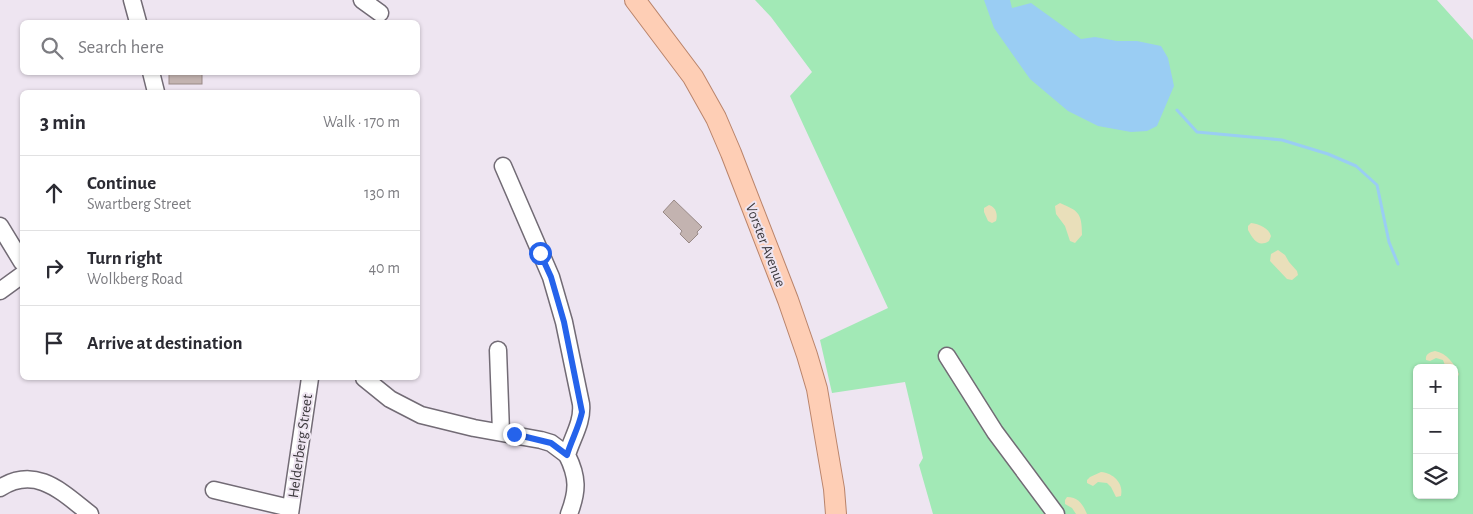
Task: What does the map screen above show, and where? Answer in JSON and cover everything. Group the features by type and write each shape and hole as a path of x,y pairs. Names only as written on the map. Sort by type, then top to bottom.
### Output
{"main road":[{"name":"Vorster Avenue","path":"635,0 693,77 716,118 731,153 788,300 817,389 834,489 836,514"}],"street":[{"path":"132,0 137,20"},
{"path":"362,0 380,13"},
{"path":"151,75 155,90"},
{"path":"503,166 551,277 564,322 582,412 567,455"},
{"path":"0,226 20,259"},
{"path":"0,291 20,276"},
{"path":"498,350 501,432"},
{"path":"947,356 995,432 1056,514"},
{"name":"Helderberg Street","path":"290,511 310,380"},
{"path":"366,380 390,399 421,415 474,428 551,443 567,455 573,467 576,481 575,496 569,514"},
{"path":"0,488 21,479 40,480 51,484 90,514"},
{"path":"214,490 290,511"}],"green space":[{"path":"755,0 1437,0 1473,40 1473,514 933,514 919,465 923,458 905,382 832,393 820,340 888,308 790,96 812,72 771,17"}],"sand":[{"path":"1060,203 1071,208 1080,217 1082,235 1075,243 1070,241 1065,226 1056,214 1055,206"},
{"path":"989,205 995,209 997,214 996,221 992,223 988,221 984,212 984,208"},
{"path":"1251,223 1260,225 1268,231 1271,236 1269,241 1262,244 1256,242 1248,230 1248,226"},
{"path":"1278,250 1285,255 1297,271 1298,275 1292,280 1287,279 1270,261 1271,254"},
{"path":"1439,352 1447,357 1453,364 1444,364 1443,360 1436,358 1430,361 1426,360 1427,355"},
{"path":"1101,472 1110,474 1117,479 1121,487 1121,496 1116,497 1107,483 1098,482 1093,486 1087,483 1090,477"},
{"path":"1067,497 1078,500 1087,514 1076,514 1072,508 1065,504"}],"water":[{"path":"984,0 1010,0 1012,8 1031,3 1081,39 1095,37 1117,41 1137,41 1161,46 1168,58 1174,86 1157,126 1147,131 1131,132 1098,126 1068,111 1030,79 994,28"}],"building":[{"path":"169,75 202,75 202,84 169,84"},
{"path":"674,200 702,227 689,243 680,234 682,231 663,212"}],"waterway":[{"path":"1177,110 1197,132 1282,140 1328,154 1356,166 1377,185 1389,242 1398,264"}],"route":[{"path":"514,434 551,443 567,455 582,412 564,322 551,277 540,253"}]}
